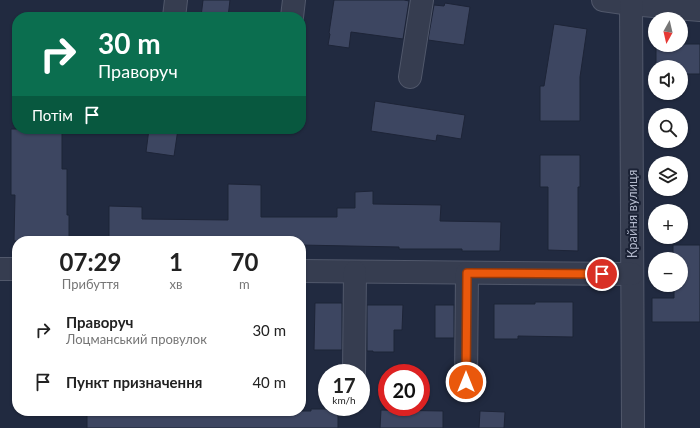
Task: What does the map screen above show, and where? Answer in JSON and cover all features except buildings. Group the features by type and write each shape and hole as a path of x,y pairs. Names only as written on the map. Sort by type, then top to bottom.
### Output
{"street":[{"path":"175,12 176,0"},
{"path":"293,12 294,0"},
{"path":"410,77 422,0"},
{"path":"603,0 700,10"},
{"name":"Крайня вулиця","path":"631,2 633,428"},
{"path":"0,269 12,269"},
{"path":"306,271 632,274"},
{"path":"354,364 355,272"},
{"path":"466,382 467,273"}],"route":[{"path":"466,382 467,273 602,274"}]}
